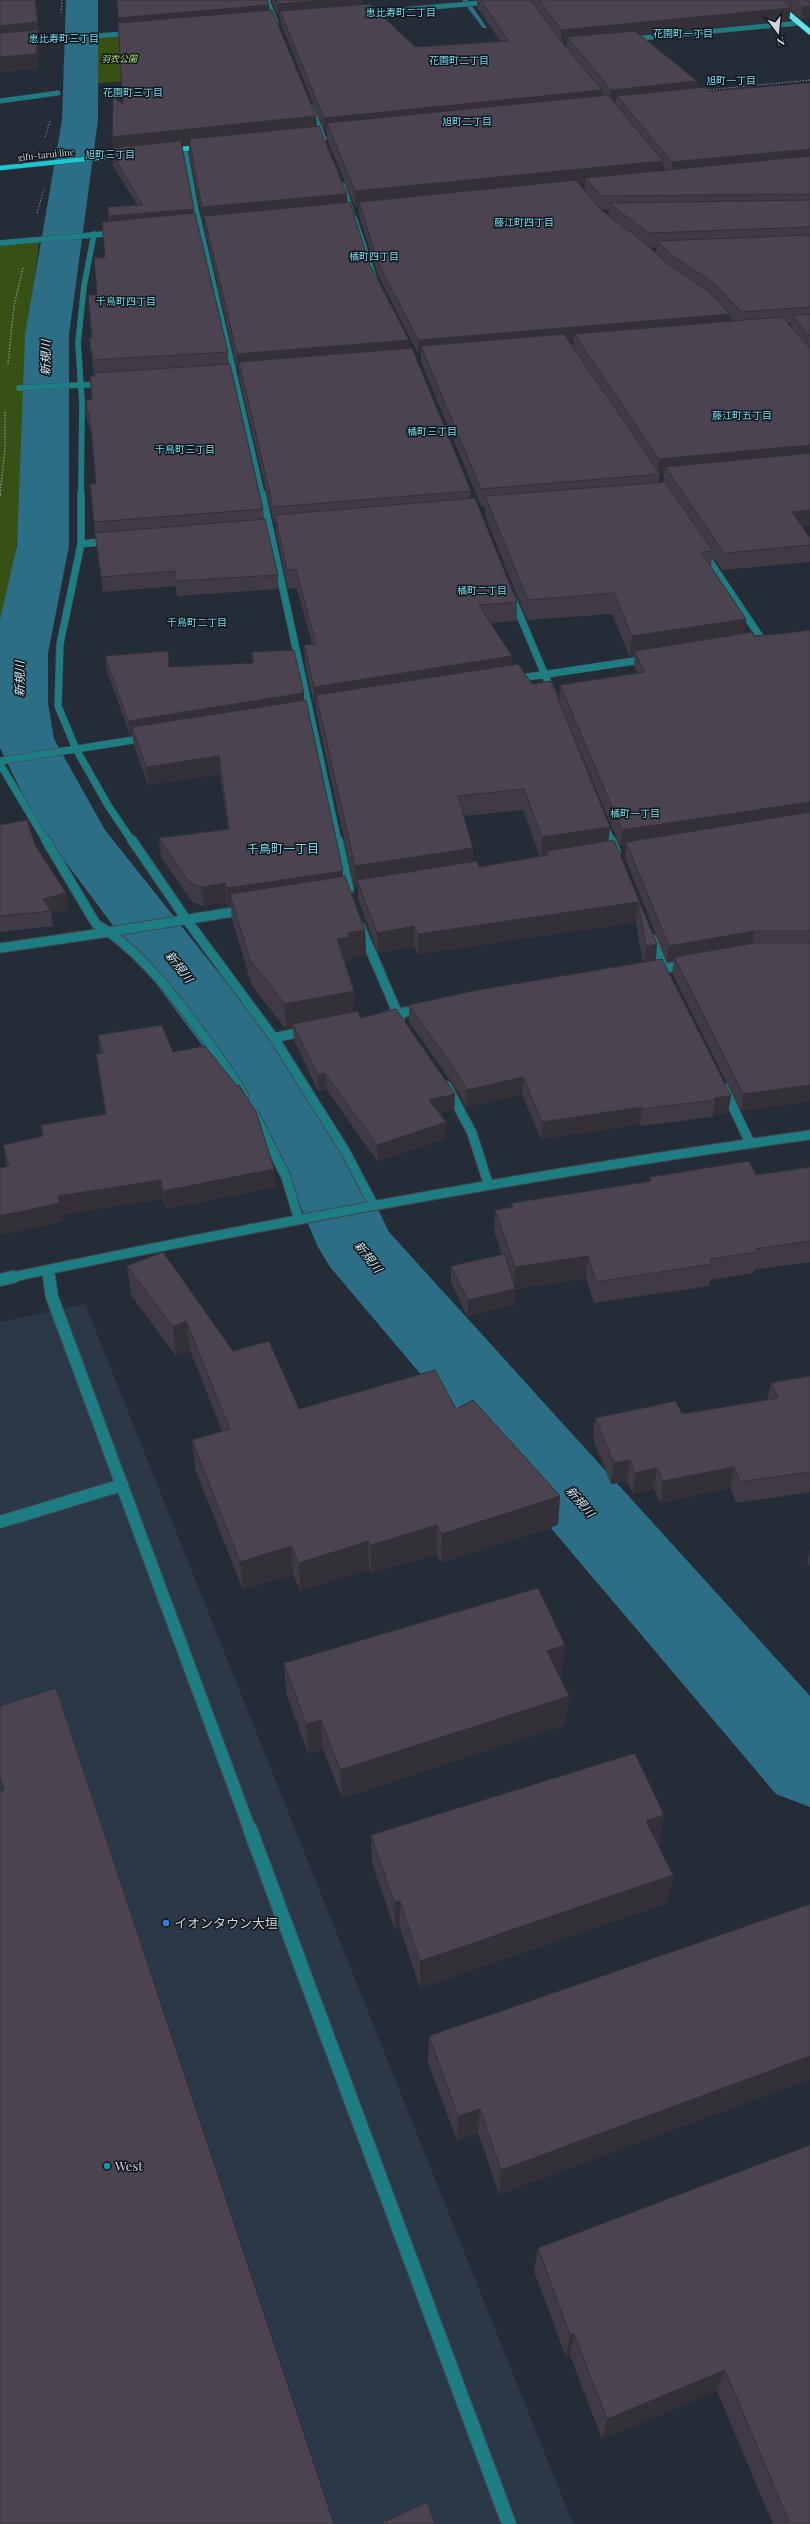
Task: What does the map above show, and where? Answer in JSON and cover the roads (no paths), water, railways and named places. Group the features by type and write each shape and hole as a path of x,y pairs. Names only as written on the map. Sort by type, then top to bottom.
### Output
{"highway":[{"path":"772,0 810,32"}],"main road":[{"path":"315,135 329,134"},
{"path":"162,151 208,146"},
{"name":"gifu-tarui line","path":"0,168 132,154"}],"street":[{"path":"267,0 278,27"},
{"path":"362,13 513,0"},
{"path":"268,21 283,20"},
{"path":"622,40 799,23"},
{"path":"0,44 139,32"},
{"path":"0,101 58,93"},
{"path":"309,101 328,148"},
{"path":"185,148 200,225 233,374 270,529 350,894"},
{"path":"339,177 354,212 380,290"},
{"path":"346,213 362,212"},
{"path":"192,226 207,225"},
{"path":"0,243 124,232"},
{"path":"94,234 85,275 79,344 79,376 82,385 81,544 60,644 58,706 76,749 109,807 186,919 274,1038 346,1151 369,1204"},
{"path":"225,375 241,373"},
{"path":"19,388 114,383"},
{"path":"262,529 278,528"},
{"path":"81,544 120,540"},
{"path":"701,549 763,642"},
{"path":"508,586 556,702"},
{"path":"506,680 654,658"},
{"path":"154,737 1,762 96,924 113,931 148,964 233,1076 283,1167 293,1192 298,1218"},
{"path":"602,816 617,854"},
{"path":"0,948 257,908"},
{"path":"357,918 396,1014 405,1026"},
{"path":"647,928 670,982"},
{"path":"648,971 693,963"},
{"path":"373,1018 428,1008"},
{"path":"274,1038 312,1030"},
{"path":"439,1075 465,1117 482,1159 488,1184"},
{"path":"719,1078 750,1143"},
{"path":"0,1280 313,1214 488,1184 810,1135"},
{"path":"48,1270 52,1297 509,2524"},
{"path":"0,1522 122,1485"}],"waterway":[{"name":"新規川","path":"82,0 80,120 47,335 43,546 20,653 19,703 25,739 52,793 78,837 270,1086 322,1170 357,1247 810,1764"},
{"path":"465,0 485,27"}],"place":[{"name":"イオンタウン大垣","path":"166,1923"},
{"name":"West","path":"107,2166"}],"district":[{"name":"恵比寿町二丁目","path":"401,12"},
{"name":"花園町一丁目","path":"683,33"},
{"name":"恵比寿町三丁目","path":"64,38"},
{"name":"花園町二丁目","path":"459,60"},
{"name":"旭町一丁目","path":"731,80"},
{"name":"花園町三丁目","path":"133,92"},
{"name":"旭町二丁目","path":"467,121"},
{"name":"旭町三丁目","path":"110,154"},
{"name":"藤江町四丁目","path":"524,222"},
{"name":"橘町四丁目","path":"374,256"},
{"name":"千鳥町四丁目","path":"126,301"},
{"name":"藤江町五丁目","path":"742,415"},
{"name":"橘町三丁目","path":"432,431"},
{"name":"千鳥町三丁目","path":"185,449"},
{"name":"橘町二丁目","path":"482,590"},
{"name":"千鳥町二丁目","path":"197,622"},
{"name":"橘町一丁目","path":"635,813"},
{"name":"千鳥町一丁目","path":"283,849"}],"park label":[{"name":"羽衣公園","path":"119,59"}]}
